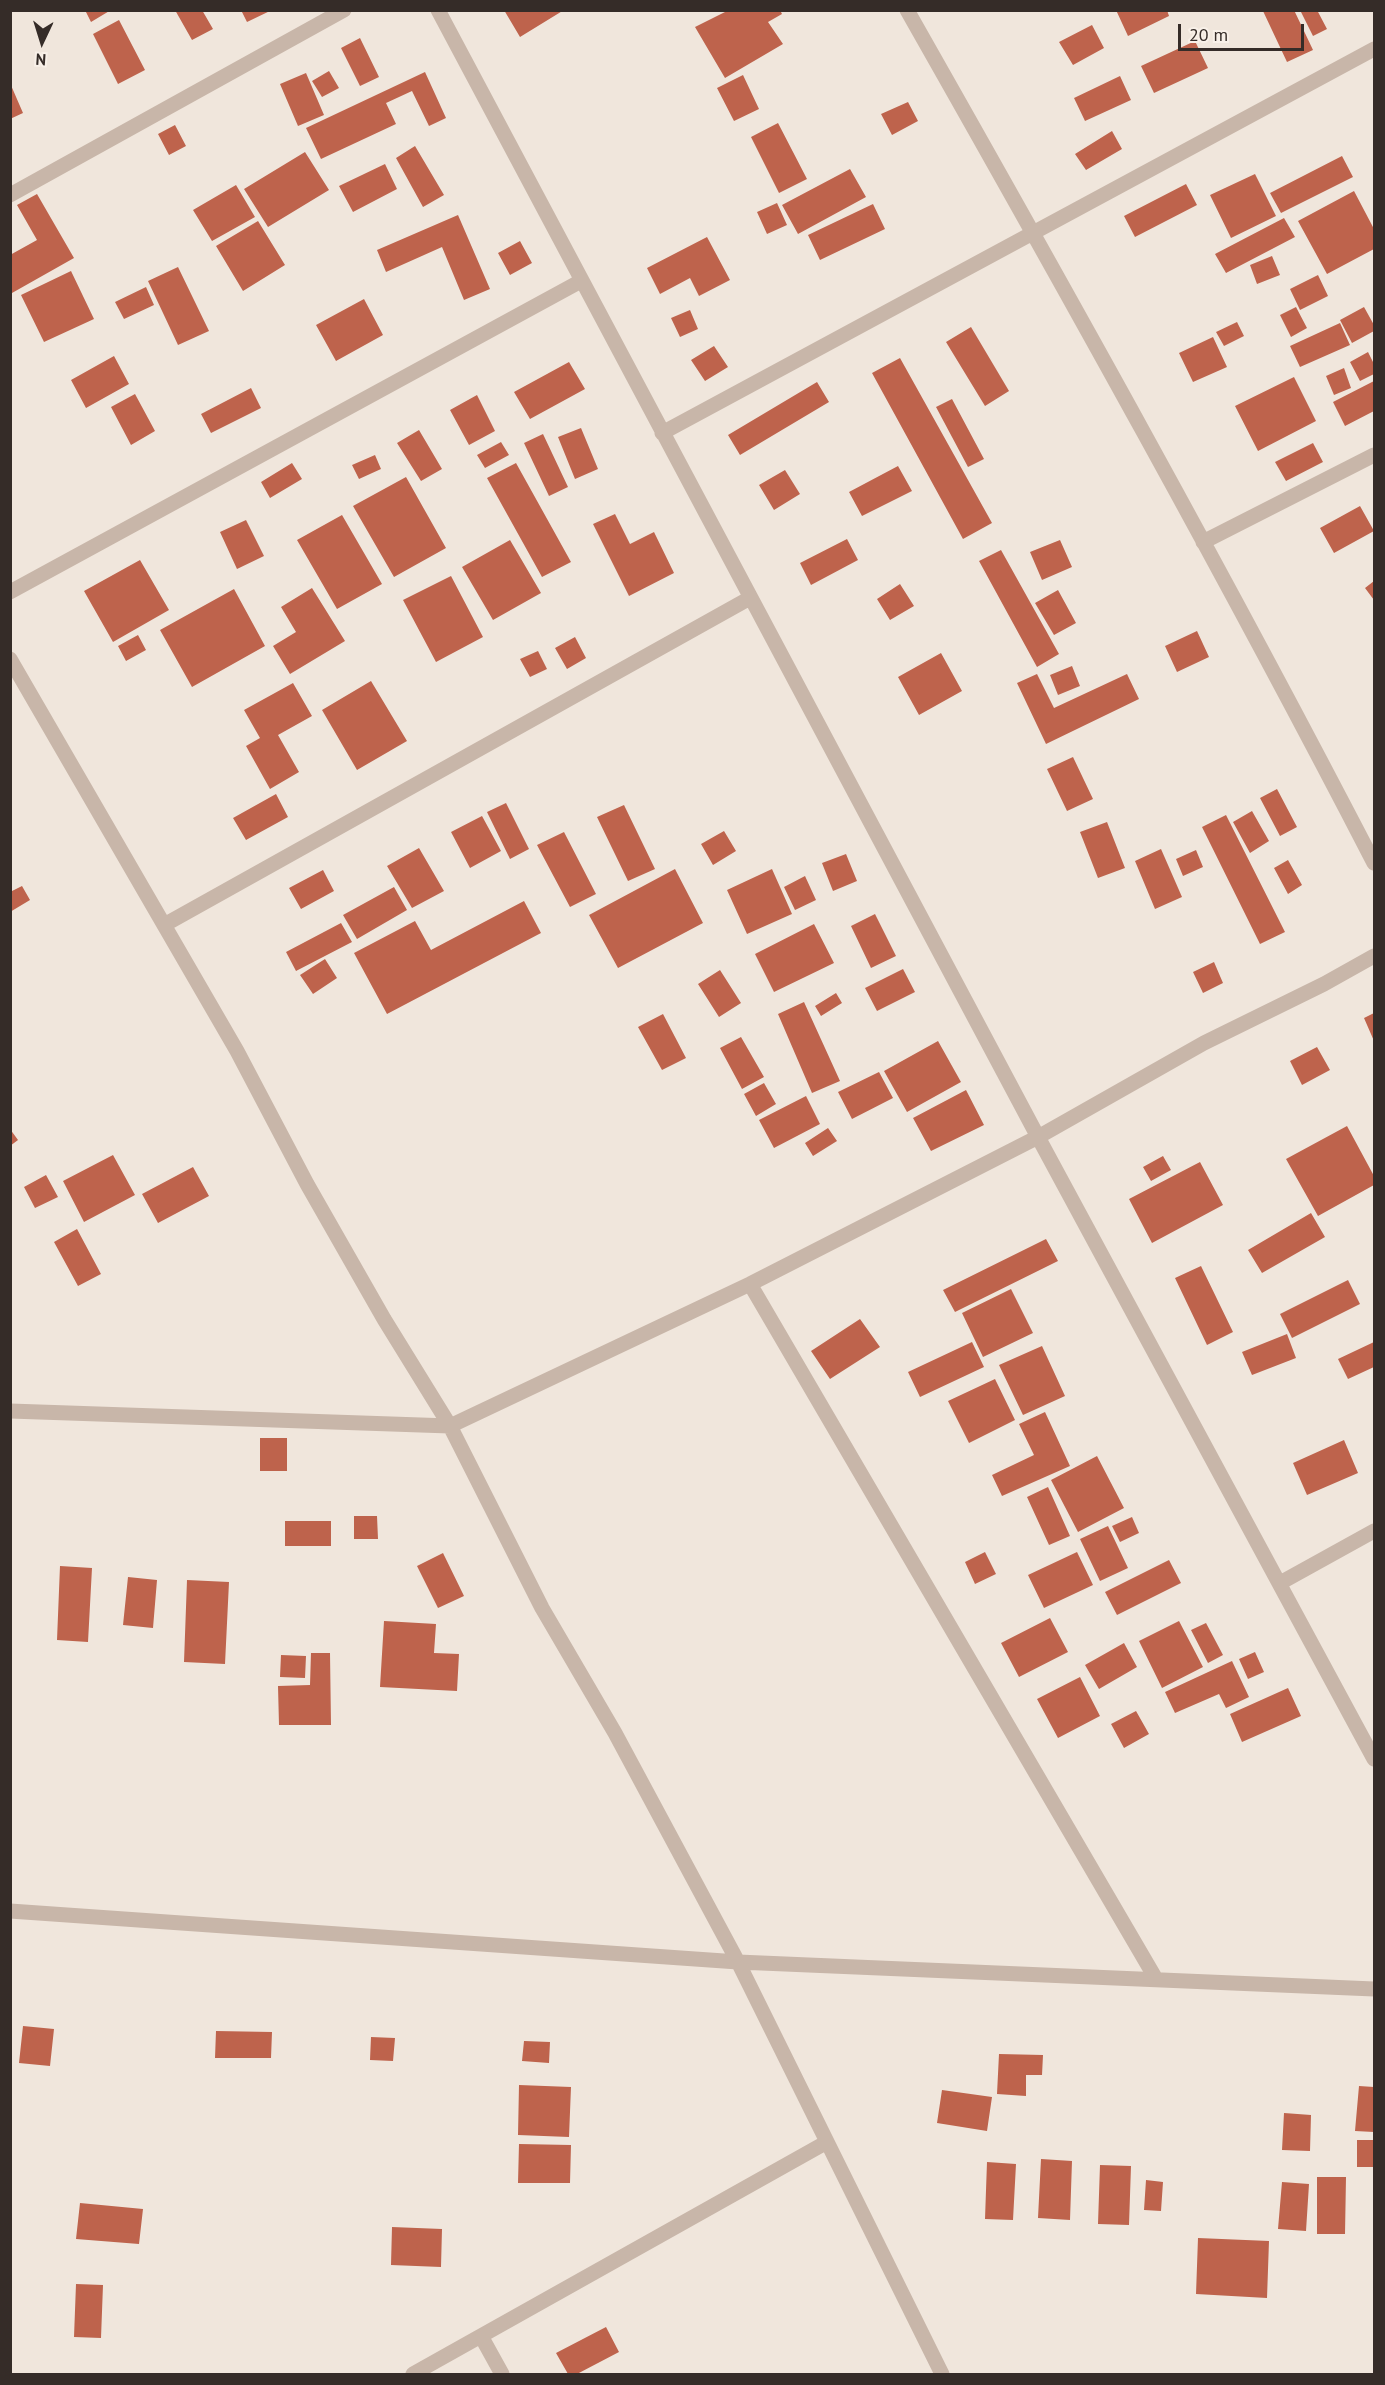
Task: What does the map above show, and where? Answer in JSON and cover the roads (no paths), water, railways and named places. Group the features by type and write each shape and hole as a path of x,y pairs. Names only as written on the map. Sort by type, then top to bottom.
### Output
{"street":[{"path":"10,195 344,10"},
{"path":"438,10 1038,1137 1374,1759"},
{"path":"907,10 1034,233 1203,542 1374,863"},
{"path":"662,433 1374,49"},
{"path":"10,592 581,281"},
{"path":"1203,542 1374,455"},
{"path":"164,925 750,598"},
{"path":"10,659 237,1051 384,1319 450,1426 542,1608 615,1733 738,1962 942,2374"},
{"path":"10,1411 450,1426 750,1284 1038,1137 1204,1043 1324,984 1374,956"},
{"path":"750,1284 1156,1979"},
{"path":"1280,1582 1374,1531"},
{"path":"10,1911 738,1962 1374,1989"},
{"path":"413,2374 827,2142"},
{"path":"481,2336 502,2374"}]}
